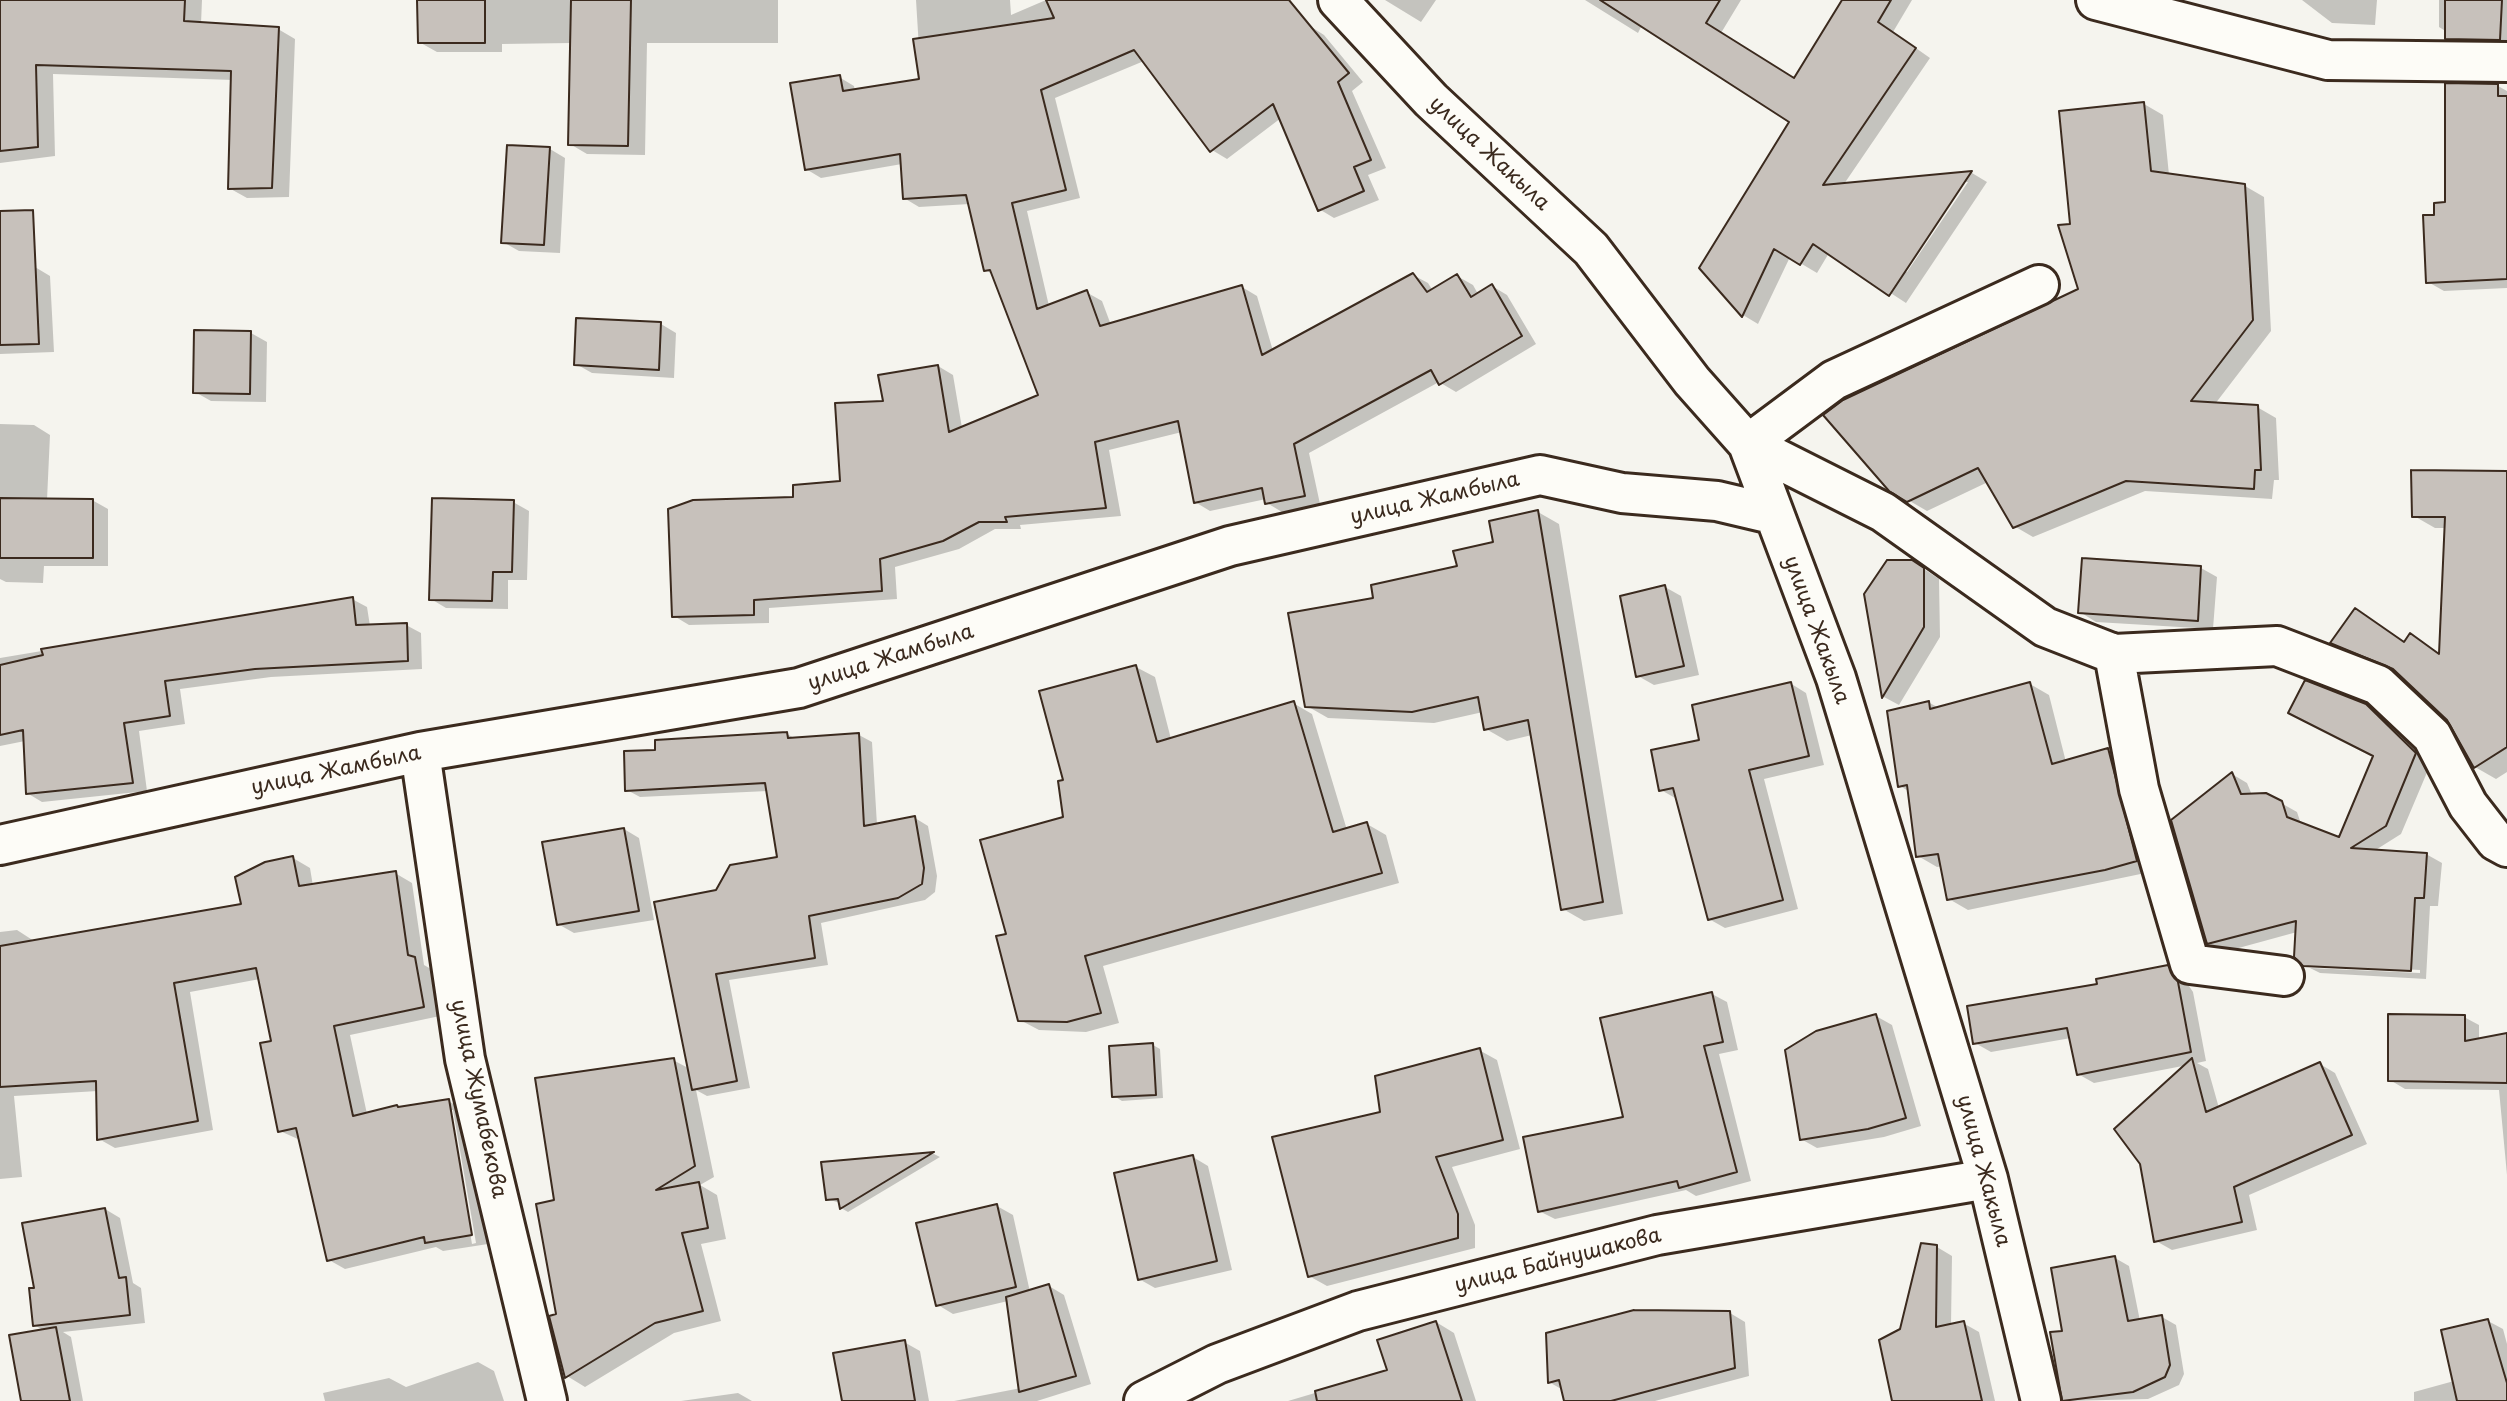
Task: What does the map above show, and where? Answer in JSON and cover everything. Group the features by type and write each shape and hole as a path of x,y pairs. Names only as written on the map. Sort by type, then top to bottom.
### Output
{"street":[{"name":"улица Жакыла","path":"1338,0 1431,100 1591,249 1692,381 1748,444 1772,514 1836,678 1988,1179 2041,1401"},
{"path":"2096,0 2328,60 2507,62"},
{"path":"2039,285 1834,380 1748,444 1883,512 2045,626 2114,654 2277,646 2378,685 2432,736 2468,805 2496,841 2507,846"},
{"name":"улица Жамбыла","path":"0,845 420,752 799,688 1230,546 1540,475 1622,493 1717,501 1772,514"},
{"path":"2114,654 2139,789 2190,964 2284,976"},
{"name":"улица Жумабекова","path":"420,752 465,1059 547,1401"},
{"name":"улица Байнушакова","path":"1144,1401 1217,1364 1358,1311 1657,1235 1988,1179"}],"building":[{"path":"0,0 185,0 184,21 279,27 272,188 228,189 231,71 36,65 38,147 0,151"},
{"path":"417,0 485,0 485,43 418,43"},
{"path":"571,0 631,0 628,146 568,145"},
{"path":"1046,0 1289,0 1349,73 1338,82 1371,160 1354,167 1364,191 1318,211 1273,104 1210,152 1134,50 1041,90 1066,190 1012,203 1037,309 1087,290 1100,326 1242,285 1262,355 1413,273 1427,292 1457,274 1471,297 1492,284 1522,336 1439,385 1431,370 1294,444 1305,496 1265,504 1262,488 1194,503 1178,421 1095,442 1106,508 1005,517 1007,522 979,522 943,541 880,559 882,591 754,600 754,615 672,617 668,509 693,500 793,497 793,485 840,481 835,403 883,401 878,375 938,365 949,432 1038,395 990,270 984,271 966,195 903,199 900,154 805,170 790,83 840,75 843,91 919,79 913,39 1054,18"},
{"path":"1600,0 1720,0 1706,23 1794,78 1842,0 1891,0 1878,22 1916,48 1823,185 1972,171 1889,296 1813,244 1800,265 1774,249 1742,317 1699,268 1789,122"},
{"path":"2445,0 2502,0 2500,40 2445,39"},
{"path":"2445,83 2498,84 2498,96 2507,96 2507,279 2426,283 2423,215 2434,215 2434,203 2445,202"},
{"path":"2144,102 2151,171 2245,184 2253,320 2191,401 2258,405 2261,470 2255,470 2254,489 2126,481 2013,528 1978,468 1907,502 1889,491 1823,415 1843,400 2078,289 2058,225 2070,224 2059,111"},
{"path":"507,145 550,147 544,245 501,243"},
{"path":"33,210 39,344 0,345 0,211"},
{"path":"576,318 661,322 659,370 574,365"},
{"path":"194,330 251,331 250,394 193,393"},
{"path":"2411,470 2507,471 2507,747 2474,768 2447,720 2393,669 2330,643 2355,608 2404,642 2410,633 2439,654 2445,517 2412,517"},
{"path":"0,498 93,499 93,558 0,558"},
{"path":"432,498 514,500 512,572 493,572 492,601 429,600"},
{"path":"1538,510 1603,902 1561,910 1528,720 1484,730 1478,697 1412,712 1305,707 1288,613 1373,598 1371,585 1457,566 1453,551 1493,542 1489,521"},
{"path":"2082,558 2201,566 2198,621 2078,613"},
{"path":"1887,560 1912,560 1924,568 1924,627 1882,698 1864,594"},
{"path":"1665,585 1684,666 1636,677 1620,596"},
{"path":"353,597 356,625 407,623 408,661 255,669 165,681 170,716 124,723 133,783 26,794 23,730 0,735 0,665 43,655 41,649"},
{"path":"1136,665 1157,742 1294,701 1333,832 1367,822 1382,873 1085,956 1101,1013 1067,1022 1018,1021 996,936 1006,934 980,840 1063,817 1058,781 1063,780 1039,691"},
{"path":"2305,680 2366,704 2416,753 2386,826 2351,848 2427,853 2424,898 2415,898 2411,971 2303,966 2294,957 2296,921 2207,944 2171,820 2232,772 2241,794 2266,793 2282,801 2287,817 2339,837 2373,756 2288,713"},
{"path":"1791,682 1809,756 1749,770 1783,900 1708,920 1673,788 1659,791 1651,750 1699,740 1692,705"},
{"path":"2030,682 2052,764 2108,748 2137,861 2105,870 1947,900 1938,854 1916,857 1907,785 1898,787 1887,711 1929,701 1930,709"},
{"path":"787,732 788,738 859,733 864,826 915,816 924,868 922,884 898,898 809,916 815,958 716,974 737,1081 692,1090 654,902 716,890 730,865 777,857 765,783 625,791 624,751 655,750 655,740"},
{"path":"624,828 639,911 557,925 542,842"},
{"path":"293,856 299,886 396,871 408,955 415,957 424,1007 334,1026 353,1116 397,1105 398,1107 449,1099 472,1235 425,1243 424,1237 327,1261 296,1128 278,1132 260,1043 271,1041 256,968 174,983 198,1121 97,1140 96,1081 0,1087 0,946 241,904 235,877 265,862"},
{"path":"2168,965 2178,982 2191,1052 2077,1075 2067,1028 1973,1044 1967,1006 2097,984 2096,979"},
{"path":"1712,992 1723,1042 1704,1046 1737,1172 1679,1188 1677,1181 1538,1212 1523,1137 1623,1117 1600,1018"},
{"path":"1876,1014 1906,1118 1868,1129 1800,1140 1785,1050 1816,1031"},
{"path":"2388,1014 2465,1015 2465,1041 2507,1033 2507,1083 2388,1081"},
{"path":"1153,1043 1156,1095 1112,1097 1109,1046"},
{"path":"1480,1048 1503,1140 1436,1157 1458,1214 1458,1238 1308,1277 1272,1137 1380,1112 1375,1076"},
{"path":"674,1058 695,1166 656,1190 699,1182 708,1228 682,1233 703,1311 655,1323 565,1378 549,1316 556,1314 536,1204 554,1200 535,1078"},
{"path":"2192,1058 2206,1112 2320,1062 2352,1135 2234,1187 2242,1222 2154,1242 2140,1164 2114,1129"},
{"path":"934,1152 840,1209 838,1199 826,1200 821,1162"},
{"path":"1193,1155 1217,1261 1138,1280 1114,1173"},
{"path":"997,1204 1016,1287 936,1306 916,1223"},
{"path":"105,1208 119,1278 126,1277 130,1315 33,1326 29,1288 34,1288 22,1223"},
{"path":"1921,1243 1937,1245 1936,1327 1964,1321 1982,1401 1892,1401 1879,1340 1900,1329"},
{"path":"2115,1256 2128,1321 2162,1315 2170,1365 2165,1377 2133,1392 2062,1401 2050,1332 2062,1331 2051,1268"},
{"path":"1049,1284 1076,1376 1019,1392 1006,1297"},
{"path":"1634,1310 1730,1311 1735,1368 1611,1401 1564,1401 1559,1380 1548,1383 1546,1333"},
{"path":"2488,1319 2507,1383 2507,1401 2457,1401 2441,1330"},
{"path":"1436,1321 1462,1401 1317,1401 1315,1391 1387,1370 1377,1340"},
{"path":"56,1327 70,1401 21,1401 9,1335"},
{"path":"905,1340 915,1401 842,1401 833,1353"}]}
